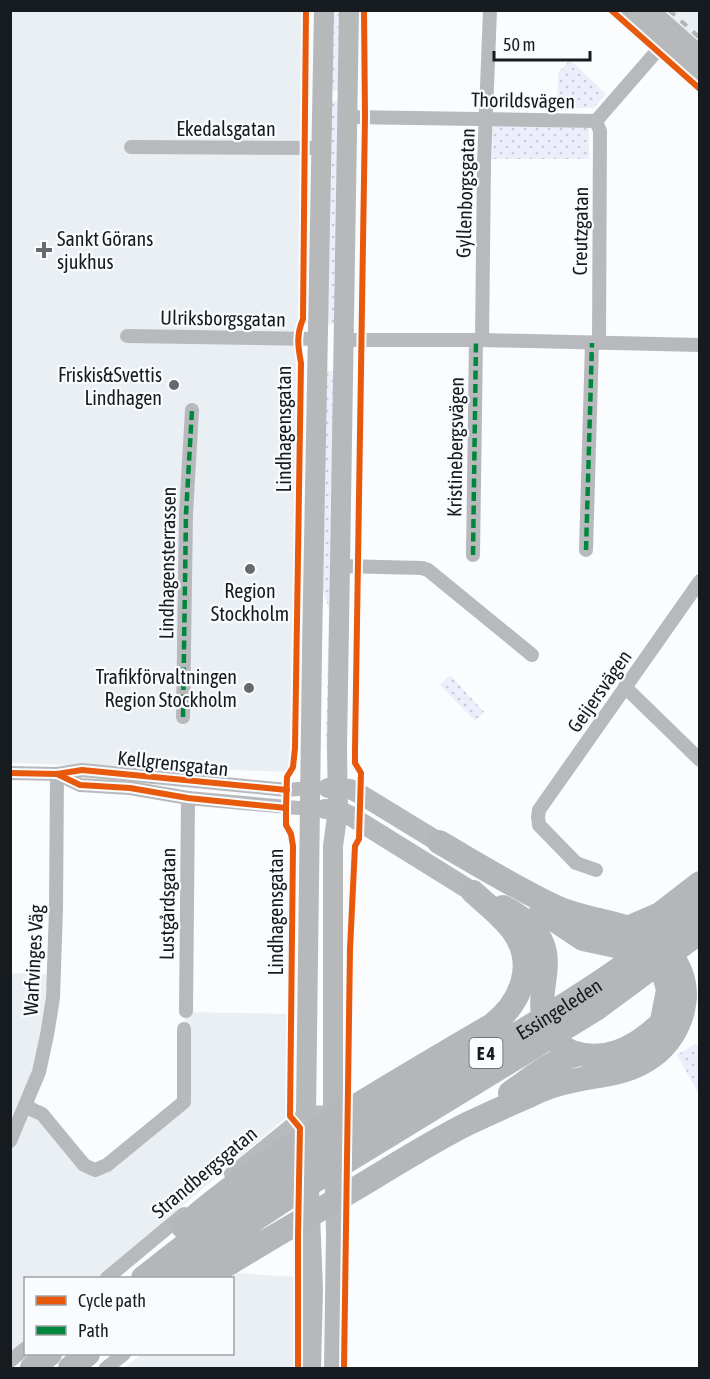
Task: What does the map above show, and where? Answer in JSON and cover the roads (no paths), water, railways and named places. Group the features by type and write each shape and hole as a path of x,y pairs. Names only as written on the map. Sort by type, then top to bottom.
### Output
{"highway":[{"path":"208,1277 466,1125 540,1091 568,1081 640,1065 654,1056 673,1036 680,1024 685,987 681,973 674,959 651,936 572,914 439,842"},
{"path":"477,882 507,923 574,927 589,932 620,931 642,923 660,914 699,884"},
{"path":"477,882 530,926 544,947 542,1010 545,1023 557,1042 566,1049 579,1054"},
{"name":"Essingeleden","path":"177,1277 248,1224 298,1191 596,1009 689,932 699,906"},
{"path":"530,926 625,948 649,959 665,978 668,990 662,1021"},
{"path":"131,1277 191,1220 281,1152 503,1017 519,994 524,982 524,957 530,926"},
{"name":"Essingeleden","path":"144,1277 264,1187 358,1128 498,1047 588,990 689,932"},
{"path":"466,1125 550,1064 579,1054 612,1054 627,1049 653,1032 699,979"},
{"path":"32,1368 48,1355"}],"street":[{"name":"Lindhagensgatan","path":"311,1368 311,1236 306,1113 324,10"},
{"path":"334,1368 336,1233 333,1112 333,846 338,810 349,10"},
{"name":"Gyllenborgsgatan","path":"479,340 490,10"},
{"path":"625,10 699,77"},
{"path":"648,10 699,56"},
{"name":"Thorildsvägen","path":"348,117 596,121 663,44"},
{"name":"Creutzgatan","path":"595,343 600,131 596,121"},
{"name":"Ekedalsgatan","path":"131,147 322,148"},
{"name":"Ulriksborgsgatan","path":"127,336 318,339"},
{"path":"318,339 699,345"},
{"name":"Kristinebergsvägen","path":"473,555 479,340"},
{"path":"586,550 595,343"},
{"name":"Lindhagensterrassen","path":"183,717 186,514 192,410"},
{"path":"340,566 428,570 532,655"},
{"name":"Geijersvägen","path":"596,870 576,863 539,825 539,810 699,581"},
{"path":"625,687 699,760"},
{"name":"Kellgrensgatan","path":"10,773 57,774 82,770 287,790 350,789 439,842 477,882"},
{"name":"Kellgrensgatan","path":"57,774 81,785 130,788 188,798 338,810 477,882"},
{"name":"Warfvinges Väg","path":"10,1141 26,1107 44,1051 53,998 57,774"},
{"name":"Lustgårdsgatan","path":"186,1011 188,798"},
{"path":"308,944 333,947"},
{"path":"26,1107 42,1114 84,1165 95,1170 107,1165 184,1101 184,1029"},
{"path":"306,1113 333,1112"},
{"name":"Strandbergsgatan","path":"108,1277 306,1113"},
{"path":"216,1277 261,1245 298,1236 336,1233"},
{"path":"10,1360 24,1350"},
{"path":"106,1368 122,1355"}],"railway":[{"path":"669,10 700,38"}],"place":[{"name":"Sankt Görans sjukhus","path":"44,250"},
{"name":"Friskis&Svettis Lindhagen","path":"174,385"},
{"name":"Region Stockholm","path":"250,569"},
{"name":"Trafikförvaltningen Region Stockholm","path":"249,688"}]}
